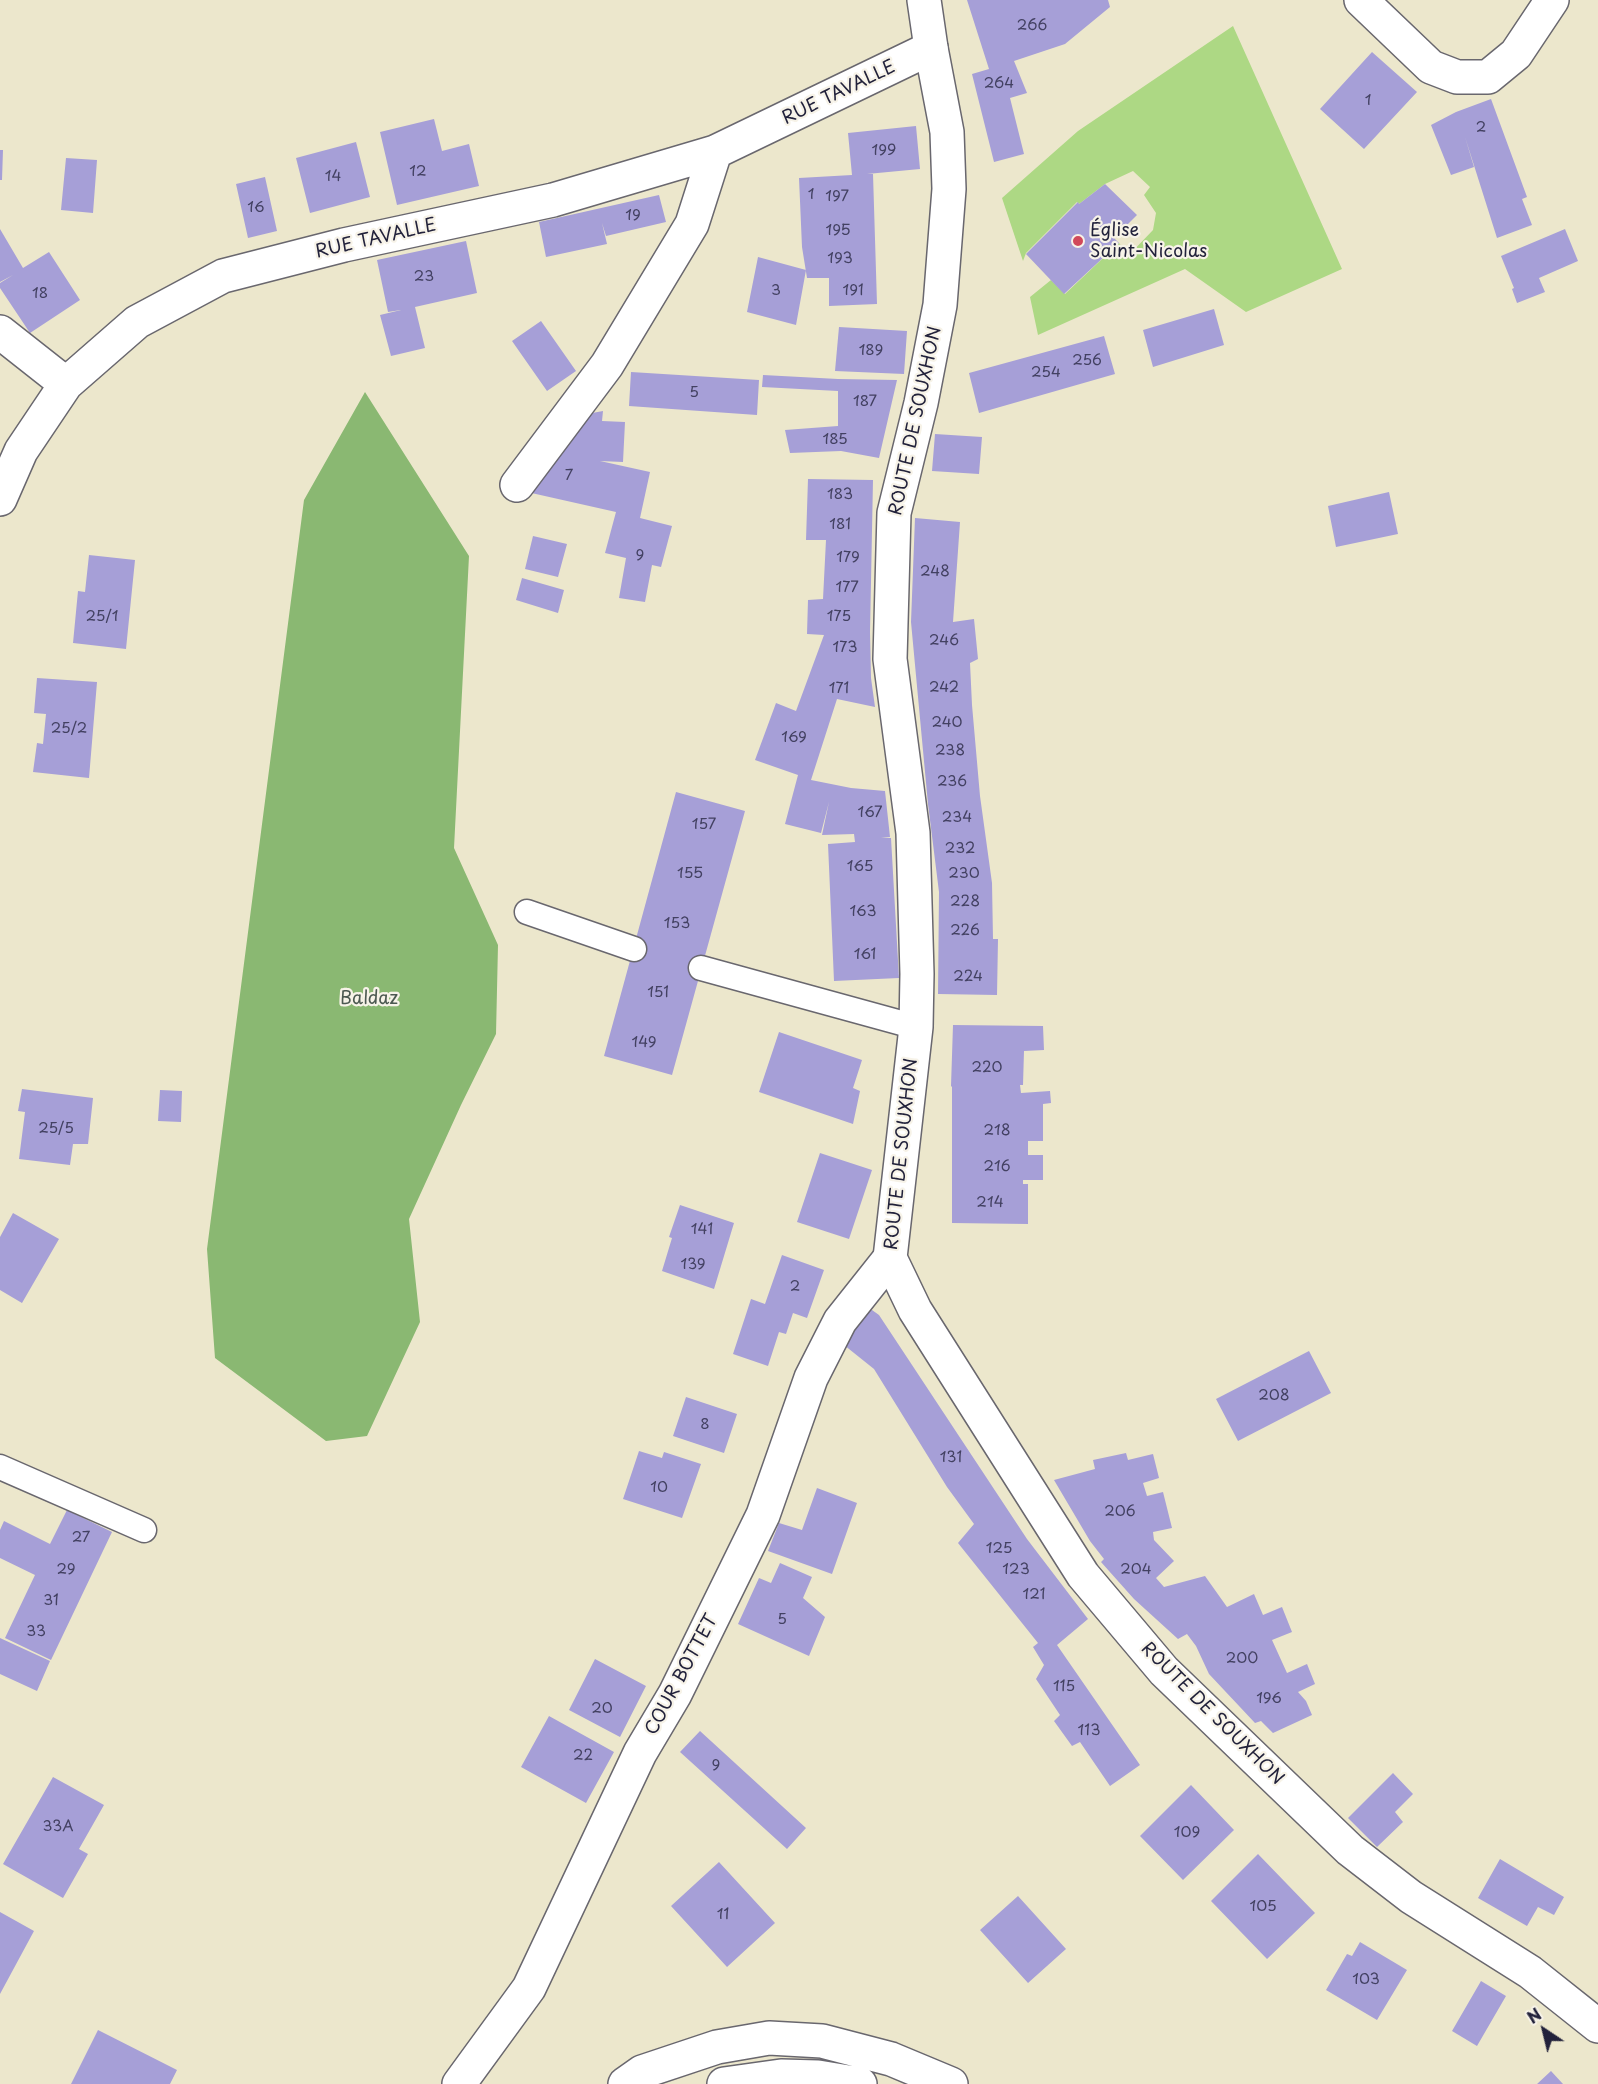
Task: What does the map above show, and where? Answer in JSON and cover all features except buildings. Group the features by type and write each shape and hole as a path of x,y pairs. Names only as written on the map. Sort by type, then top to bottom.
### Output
{"street":[{"name":"ROUTE DE SOUXHON","path":"924,0 947,132 949,189 940,305 921,403 894,513 890,648 913,833 917,974 916,1027 890,1258 915,1310 1083,1575 1164,1671 1350,1850 1411,1897 1530,1972 1598,2026"},
{"path":"1362,0 1431,67 1457,77 1488,77 1516,54 1552,0"},
{"name":"RUE TAVALLE","path":"0,499 21,451 66,384 137,322 223,276 344,245 553,200 715,152 931,48"},
{"path":"517,485 607,365 693,225 715,152"},
{"path":"0,333 66,384"},
{"name":"COUR BOTTET","path":"459,2084 529,1988 640,1753 675,1694 763,1515 811,1378 840,1321 890,1258"},
{"path":"625,2084 642,2072 717,2047 769,2038 822,2041 891,2059 951,2084"},
{"path":"724,2084 781,2076 818,2077 860,2084"}],"lane":[{"path":"527,912 634,949"},
{"path":"701,968 916,1027"},
{"path":"0,1467 144,1530"}],"green space":[{"path":"1233,26 1342,269 1246,312 1185,269 1038,335 1030,297 1051,280 1065,294 1119,243 1129,255 1153,230 1156,213 1144,195 1150,187 1133,171 1105,184 1079,204 1077,202 1026,253 1023,261 1002,198 1078,131"},
{"name":"Baldaz","path":"365,392 469,556 454,848 498,945 496,1034 409,1219 420,1322 367,1436 326,1441 215,1358 207,1249 304,500"}],"place":[{"name":"Église Saint-Nicolas","path":"1078,241"}]}
